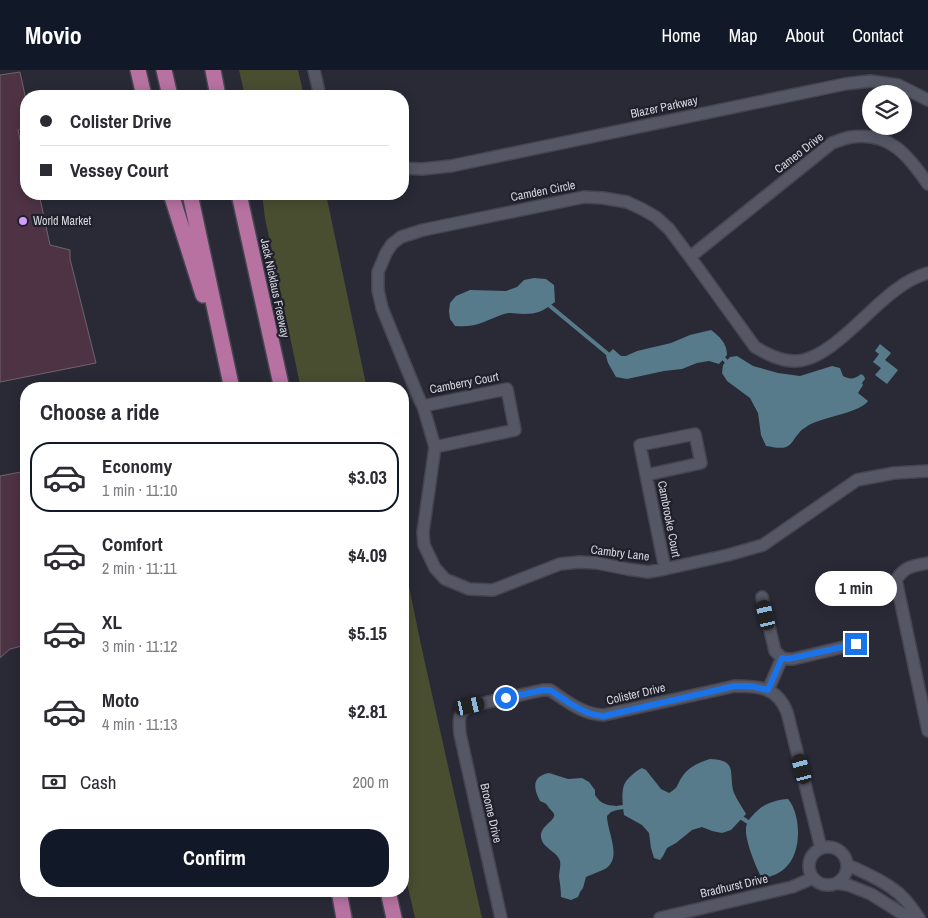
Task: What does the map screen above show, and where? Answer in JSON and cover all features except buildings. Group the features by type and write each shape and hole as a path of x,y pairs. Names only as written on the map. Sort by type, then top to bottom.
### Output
{"highway":[{"path":"138,70 143,90"},
{"path":"164,70 169,90"},
{"path":"213,70 217,90"},
{"path":"172,200 230,382"},
{"path":"191,200 230,382"},
{"name":"Jack Nicklaus Freeway","path":"240,200 280,382"},
{"path":"340,897 344,918"},
{"path":"389,897 394,918"}],"street":[{"path":"314,70 319,90"},
{"name":"Blazer Parkway","path":"409,168 451,166 845,84 870,81 898,85 928,100"},
{"name":"Cameo Drive","path":"690,257 832,143 849,137 866,136 884,140 898,148 913,163 928,184"},
{"name":"Camden Circle","path":"423,406 382,308 378,290 378,272 392,244 401,237 423,230 584,197 626,202 656,217 668,229 755,347 775,357 795,361 810,358 826,350 897,289 928,273"},
{"name":"Camberry Court","path":"423,406 507,388 515,430 435,446"},
{"name":"Cambry Lane","path":"423,406 435,446 423,532 424,545 435,568 445,579 469,589 493,590 560,564 598,563 627,570 648,572 728,555 763,545 857,480 894,473 928,471"},
{"name":"Cambrooke Court","path":"646,475 701,463 695,434 640,445 646,475 665,569"},
{"path":"928,563 910,566 901,572 896,580 928,731"},
{"path":"762,597 775,651 782,658 788,659 856,644"},
{"path":"782,658 768,690 780,698 787,712 821,848"},
{"name":"Colister Drive","path":"460,714 470,706 543,690 550,690 586,713 604,716 735,686 750,686 768,690"},
{"name":"Broome Drive","path":"460,714 460,734 501,918"},
{"path":"827,846 833,847 844,854 848,865 843,879 831,885 824,885 818,882 810,870 810,861 814,853 827,846"},
{"path":"848,865 893,889 909,904 919,918"},
{"name":"Bradhurst Drive","path":"660,918 792,887 814,878"},
{"path":"837,883 871,894 909,918"}],"green space":[{"path":"239,70 298,70 303,90 244,90"},
{"path":"263,200 327,200 366,382 300,382"},
{"path":"409,586 482,918 415,918 409,892"}],"water":[{"path":"534,278 546,279 554,285 555,302 544,310 528,314 506,313 469,326 455,326 450,319 450,303 456,296 470,290 506,291 517,287 524,280"},
{"path":"711,330 722,341 727,351 727,355 719,364 709,361 682,369 627,379 616,377 606,356 613,349 621,356 626,356 637,351 671,343 690,335"},
{"path":"880,344 891,353 885,360 898,370 887,384 875,375 881,368 873,362 879,354 875,351"},
{"path":"737,356 753,366 778,373 800,376 832,366 840,368 843,376 848,378 855,378 861,374 865,379 858,393 868,401 858,408 809,425 786,447 766,446 761,435 758,413 750,398 727,381 722,373 723,365 730,357"},
{"path":"710,759 719,760 729,765 734,793 746,814 731,830 722,833 702,827 692,830 667,848 660,860 654,858 649,833 642,825 624,815 622,796 625,783 642,768 646,770 661,789 669,793 676,788 688,770 698,763"},
{"path":"549,773 568,779 582,778 589,782 599,800 616,806 617,810 607,816 614,852 610,864 605,869 586,877 578,897 571,900 561,897 560,861 544,844 541,837 543,829 553,819 554,814 546,804 540,801 535,787 539,777"},
{"path":"788,799 797,823 798,832 795,851 792,859 782,871 773,876 762,878 749,847 746,834 748,821 765,805 778,800"}],"waterway":[{"path":"550,306 608,354"},
{"path":"617,808 623,807"},
{"path":"742,818 748,822"}],"place":[{"name":"World Market","path":"23,221"}],"route":[{"path":"506,698 550,690 586,713 604,716 721,688 750,686 768,690 782,658 788,659 856,644"}]}
